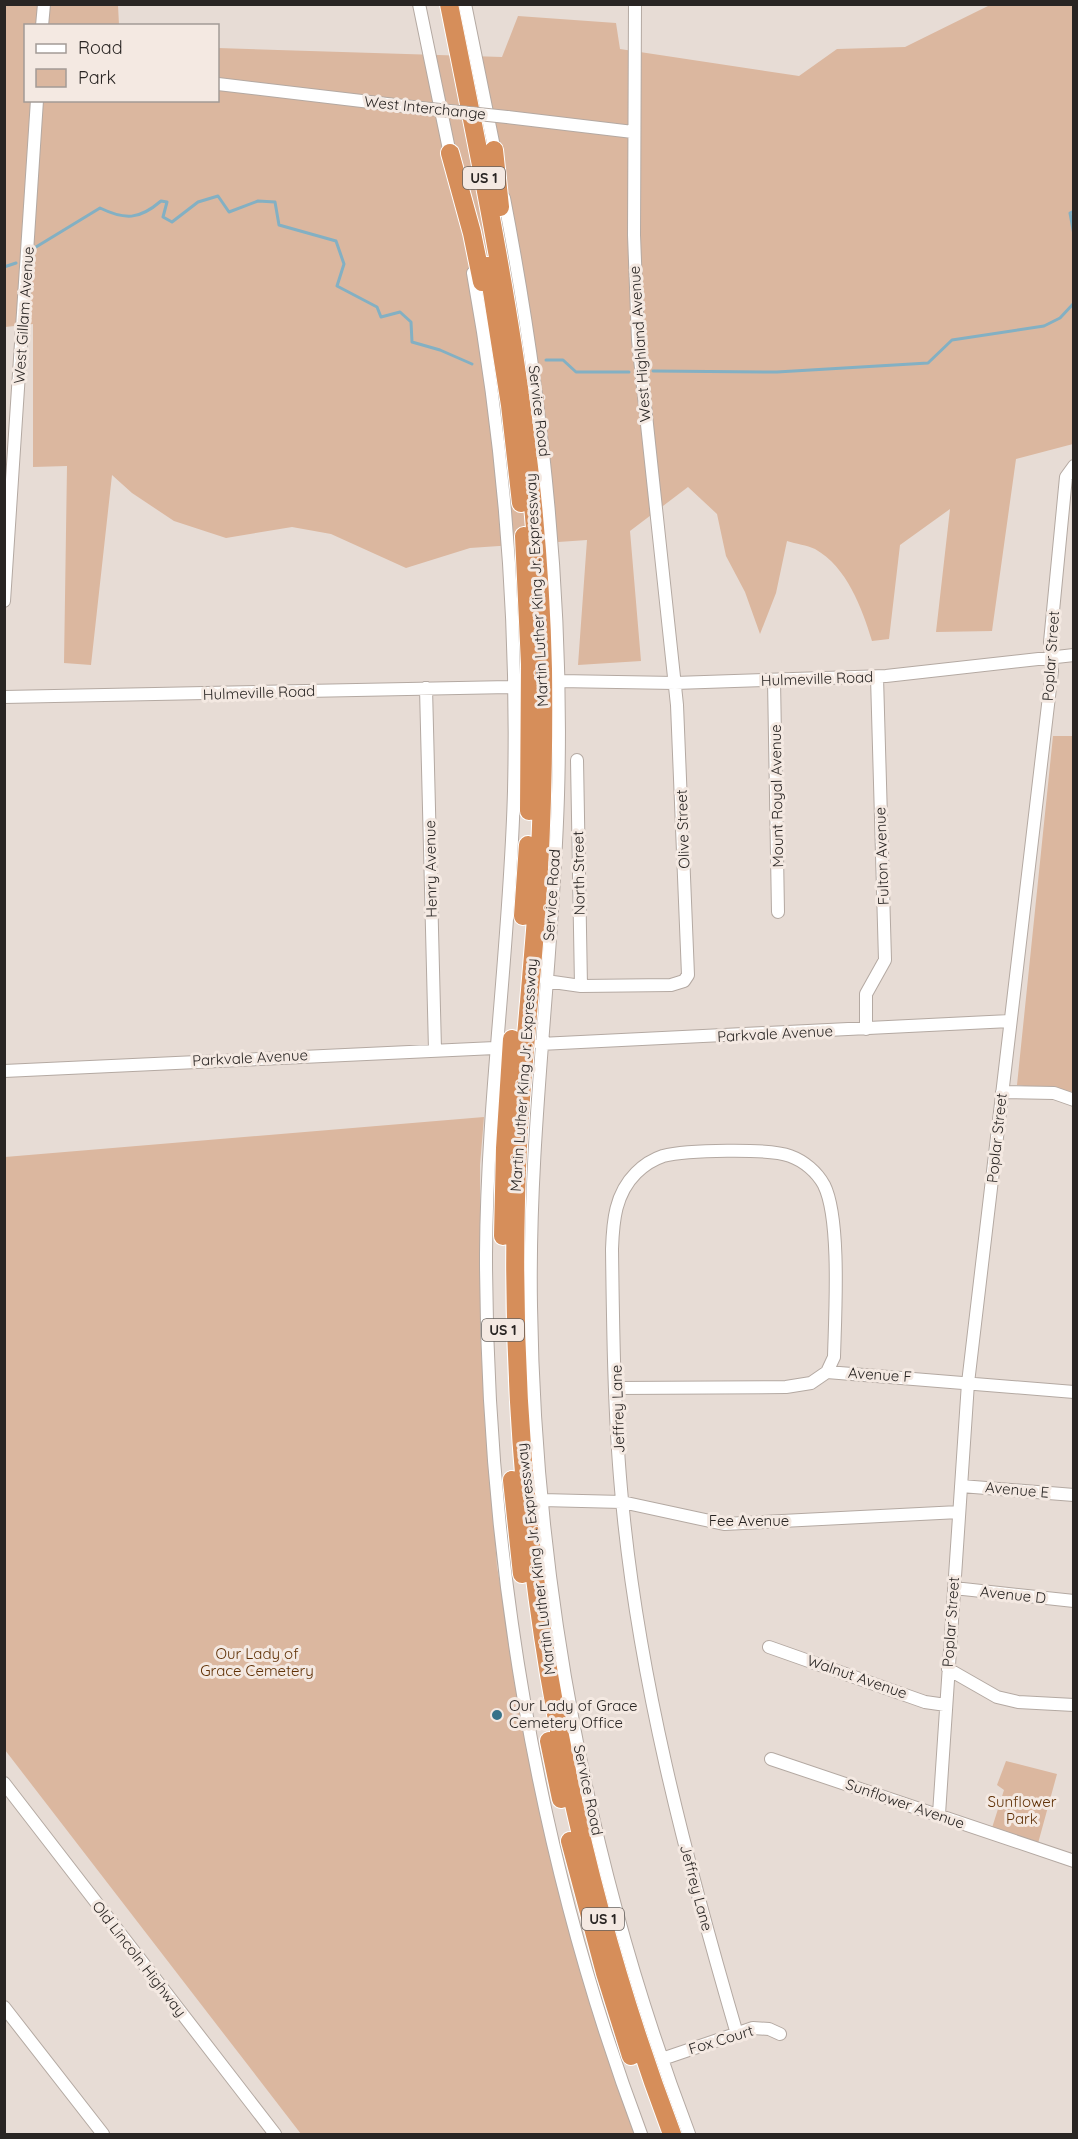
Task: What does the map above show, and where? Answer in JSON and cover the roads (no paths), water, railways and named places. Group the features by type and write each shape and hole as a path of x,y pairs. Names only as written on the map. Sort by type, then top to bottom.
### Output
{"highway":[{"name":"Martin Luther King Jr. Expressway","path":"436,4 480,221 510,405 521,508 528,612 531,706 528,836 509,1085 503,1199 504,1346 510,1460 527,1616 563,1810 605,1973 659,2134"},
{"name":"Martin Luther King Jr. Expressway","path":"449,4 516,352 529,455 538,559 543,706 538,880 521,1086 516,1200 516,1335 522,1459 540,1614 565,1758 603,1919 655,2063 672,2134"},
{"path":"494,150 516,352"},
{"path":"450,153 472,233 488,313 499,333"},
{"path":"655,2063 687,2134"}],"street":[{"path":"42,24 44,4"},
{"path":"419,4 479,306 494,407 509,561 514,687 512,835 495,1048 487,1199 488,1346 494,1462 511,1618 530,1732 562,1876 599,2007 641,2134"},
{"name":"Service Road","path":"465,4 523,298 538,401 554,558 559,681 556,837 533,1149 531,1252 534,1397 542,1500 563,1662 588,1794 655,2063"},
{"name":"West Highland Avenue","path":"635,4 633,132 638,340 675,683"},
{"name":"West Interchange","path":"219,84 633,132"},
{"name":"West Gillam Avenue","path":"4,602 37,102"},
{"name":"Poplar Street","path":"939,1814 969,1383 1052,657 1050,642 1066,477 1074,466"},
{"name":"Hulmeville Road","path":"559,681 675,683 877,677 1074,655"},
{"name":"Fulton Avenue","path":"866,1029 866,994 885,960 877,677"},
{"name":"Mount Royal Avenue","path":"774,680 778,912"},
{"name":"Olive Street","path":"581,986 671,985 684,981 688,975 675,683"},
{"name":"Hulmeville Road","path":"4,697 514,687"},
{"name":"Henry Avenue","path":"426,688 435,1050"},
{"name":"North Street","path":"578,760 581,986"},
{"path":"546,981 581,986"},
{"name":"Parkvale Avenue","path":"540,1044 1010,1021"},
{"name":"Parkvale Avenue","path":"4,1071 495,1048"},
{"path":"1002,1092 1074,1102"},
{"name":"Jeffrey Lane","path":"737,2034 704,1918 665,1762 640,1629 622,1502 612,1249 616,1209 622,1193 638,1171 652,1161 676,1154 759,1152 784,1154 803,1162 819,1178 829,1196 834,1224 834,1357 827,1372"},
{"name":"Avenue F","path":"617,1388 786,1387 811,1383 827,1372 1074,1392"},
{"name":"Avenue E","path":"961,1486 1074,1495"},
{"name":"Fee Avenue","path":"542,1500 622,1502 724,1524 959,1512"},
{"name":"Avenue D","path":"954,1588 1074,1601"},
{"name":"Walnut Avenue","path":"769,1647 925,1701 946,1705"},
{"path":"948,1670 997,1697 1018,1702 1074,1705"},
{"name":"Sunflower Avenue","path":"771,1759 1074,1861"},
{"name":"Old Lincoln Highway","path":"4,1783 275,2134"},
{"path":"4,2007 103,2134"},
{"name":"Fox Court","path":"655,2063 737,2034 763,2028 780,2034"}],"waterway":[{"path":"36,247 100,208 117,215 132,216 146,212 161,201 167,202 163,217 172,222 198,202 218,196 229,212 258,201 275,202 279,225 336,241 344,264 337,286 377,307 381,317 400,312 411,322 412,342 440,350 472,364"},
{"path":"1074,211 1070,213 1074,235"},
{"path":"4,267 16,263"},
{"path":"653,371 777,372 928,363 952,340 1044,326 1060,318 1074,303"},
{"path":"546,360 563,360 576,372 629,372"}],"place":[{"name":"Our Lady of Grace Cemetery Office","path":"497,1715"}],"park label":[{"name":"Our Lady of Grace Cemetery","path":"257,1662"},
{"name":"Sunflower Park","path":"1022,1810"}]}
